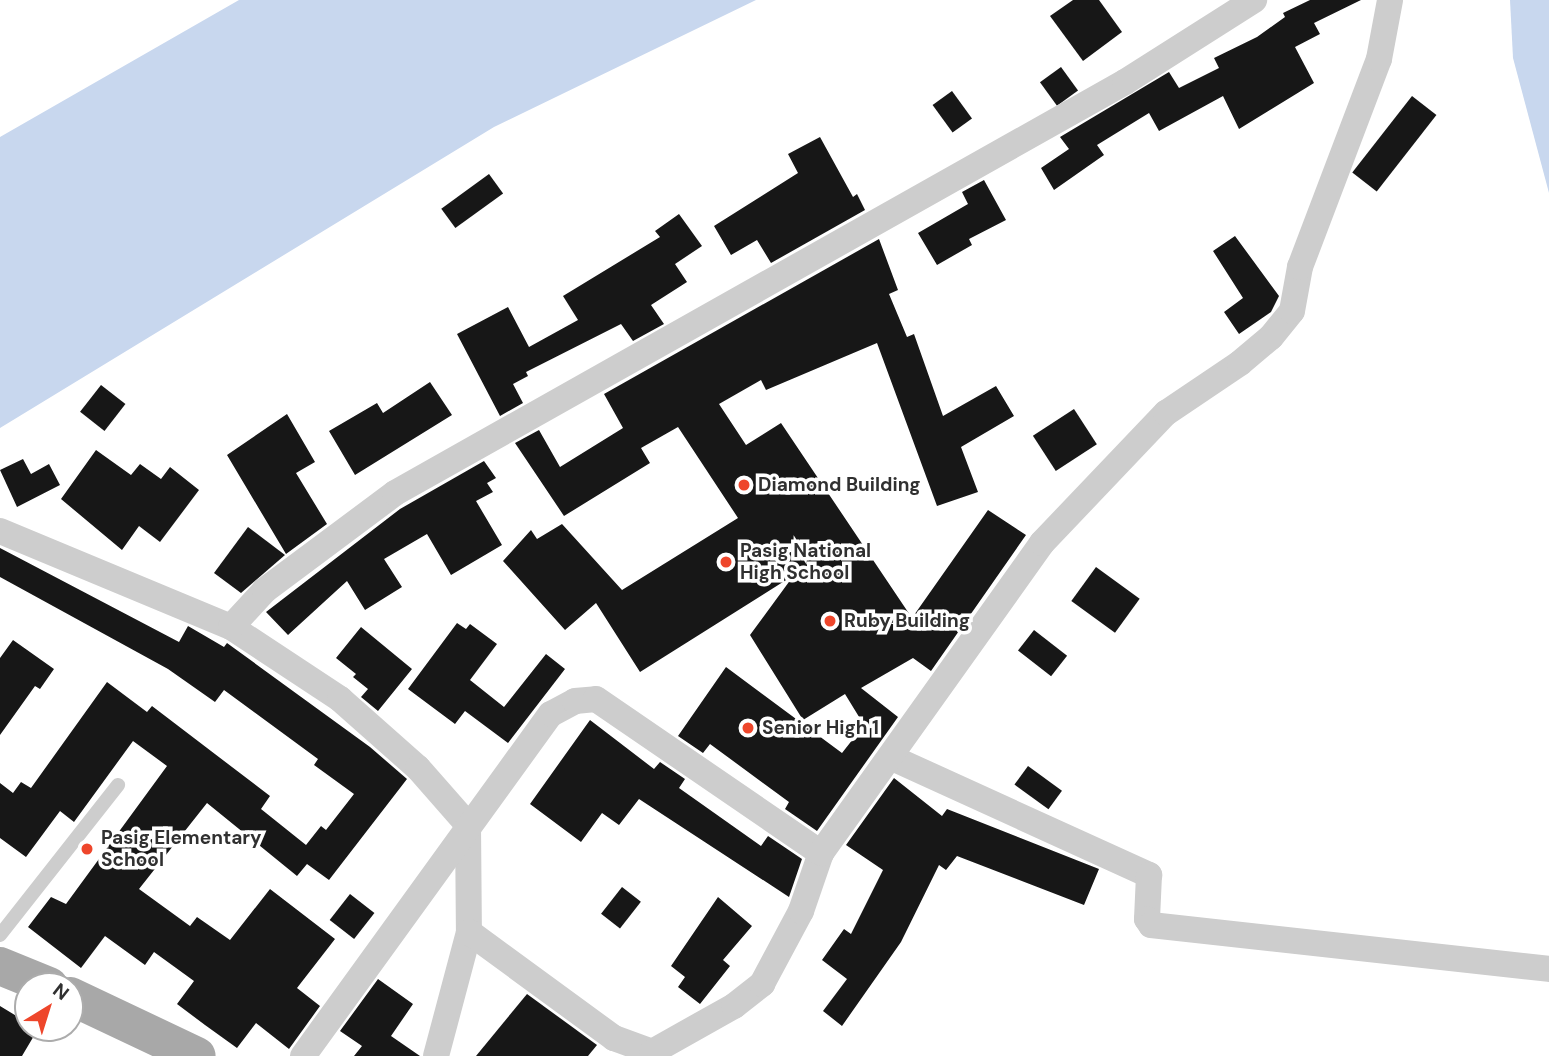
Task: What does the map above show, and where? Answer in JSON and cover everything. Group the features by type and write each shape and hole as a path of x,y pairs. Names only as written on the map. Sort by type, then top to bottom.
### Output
{"main road":[{"path":"84,1003 197,1056"}],"street":[{"path":"231,627 265,590 395,493 1125,82 1254,0"},
{"path":"469,932 614,1038 652,1052 734,1006 762,984 801,911 821,853 1042,543 1166,413 1240,363 1271,337 1292,311 1300,267 1378,59 1390,0"},
{"path":"0,531 231,627 340,699 418,768 468,825 469,932 436,1056"},
{"path":"303,1056 551,714 575,701 596,699 821,853"},
{"path":"890,757 1149,875 1147,919 1151,925 1549,969"}],"lane":[{"path":"0,935 118,785"}],"water":[{"path":"239,0 756,0 494,127 0,428 0,137"},
{"path":"1510,0 1549,0 1549,193 1513,58"}],"building":[{"path":"1073,0 1099,0 1122,32 1083,61 1050,16"},
{"path":"1310,0 1361,0 1314,23 1320,34 1295,47 1314,83 1239,129 1223,96 1159,131 1149,113 1097,145 1104,155 1054,190 1041,168 1069,149 1060,137 1169,72 1179,88 1219,68 1214,58 1257,37 1285,17 1283,13"},
{"path":"1061,67 1078,90 1057,106 1040,82"},
{"path":"952,91 972,119 953,133 933,105"},
{"path":"1412,96 1436,115 1377,192 1352,172"},
{"path":"820,137 853,197 857,194 865,210 771,263 757,240 731,255 714,226 798,173 788,154"},
{"path":"489,174 503,193 455,228 441,209"},
{"path":"984,180 1006,220 969,239 972,245 937,265 918,233 968,204 962,192"},
{"path":"679,214 702,246 675,264 687,282 651,305 664,324 633,341 621,324 526,372 528,376 513,384 523,403 500,416 457,334 508,307 529,347 578,320 563,296 660,237 655,231"},
{"path":"1235,236 1279,296 1271,312 1239,334 1224,312 1243,298 1213,251"},
{"path":"879,239 898,290 889,294 907,337 914,334 943,416 996,386 1014,416 961,447 978,492 937,506 877,343 766,390 761,380 719,404 746,445 781,423 912,618 988,510 1026,535 931,671 913,658 861,688 898,717 817,831 785,809 789,802 710,744 703,753 678,736 726,667 842,753 864,725 845,694 803,720 750,635 794,575 640,672 596,603 565,630 503,561 531,530 537,539 562,524 622,590 738,518 678,427 641,448 650,463 564,516 515,443 539,430 560,467 623,428 604,394"},
{"path":"430,382 452,415 355,475 329,431 377,403 383,413"},
{"path":"101,385 125,404 104,431 80,412"},
{"path":"1074,409 1097,444 1056,471 1033,436"},
{"path":"287,414 315,462 296,473 327,524 286,554 227,455"},
{"path":"96,450 131,475 140,464 161,479 170,467 199,490 160,542 139,526 122,550 61,499"},
{"path":"23,459 31,474 49,464 60,485 17,507 0,470"},
{"path":"484,461 496,478 487,483 493,492 476,501 502,545 451,575 427,534 384,559 402,587 365,610 347,581 288,635 266,612 400,509"},
{"path":"248,527 285,555 241,593 214,573"},
{"path":"0,548 179,642 188,626 224,647 227,643 370,747 407,779 329,880 307,864 297,876 207,803 139,889 190,926 197,917 230,940 270,889 335,939 297,988 320,1006 289,1049 256,1023 237,1048 177,1004 194,981 154,952 145,965 105,936 81,968 28,927 51,897 66,904 167,766 133,741 74,822 60,811 26,857 0,838 0,783 13,793 21,782 31,788 107,682 147,712 152,706 270,796 261,809 306,845 321,826 326,830 354,794 314,765 318,759 224,690 215,702 168,669 0,577"},
{"path":"1096,567 1140,599 1115,633 1071,601"},
{"path":"457,623 466,629 470,624 497,644 470,680 504,707 546,654 565,669 508,743 465,711 455,724 408,689"},
{"path":"361,627 412,669 378,711 361,697 368,689 353,677 356,674 336,658"},
{"path":"1034,630 1067,656 1051,676 1018,650"},
{"path":"13,640 54,669 40,689 35,686 0,735 0,658"},
{"path":"590,720 654,769 660,762 685,779 679,788 761,846 768,836 802,859 789,897 639,799 619,825 602,813 581,842 530,804"},
{"path":"1028,766 1062,791 1048,809 1014,785"},
{"path":"894,778 942,816 947,809 1099,869 1084,905 957,856 946,870 939,865 901,942 842,1026 823,1011 847,979 822,960 844,929 851,934 883,870 846,845"},
{"path":"622,887 641,902 620,929 601,914"},
{"path":"350,894 374,913 354,939 330,920"},
{"path":"718,897 752,926 723,960 730,966 700,1004 678,987 685,977 671,966"},
{"path":"378,979 413,1004 391,1036 420,1056 354,1056 362,1046 340,1031"},
{"path":"527,994 597,1045 588,1056 476,1056"},
{"path":"0,1006 14,1014 14,1042 30,1042 22,1056 0,1056"}],"place":[{"name":"Diamond Building","path":"744,485"},
{"name":"Pasig National High School","path":"726,562"},
{"name":"Ruby Building","path":"830,621"},
{"name":"Senior High 1","path":"748,728"},
{"name":"Pasig Elementary School","path":"87,849"}]}
